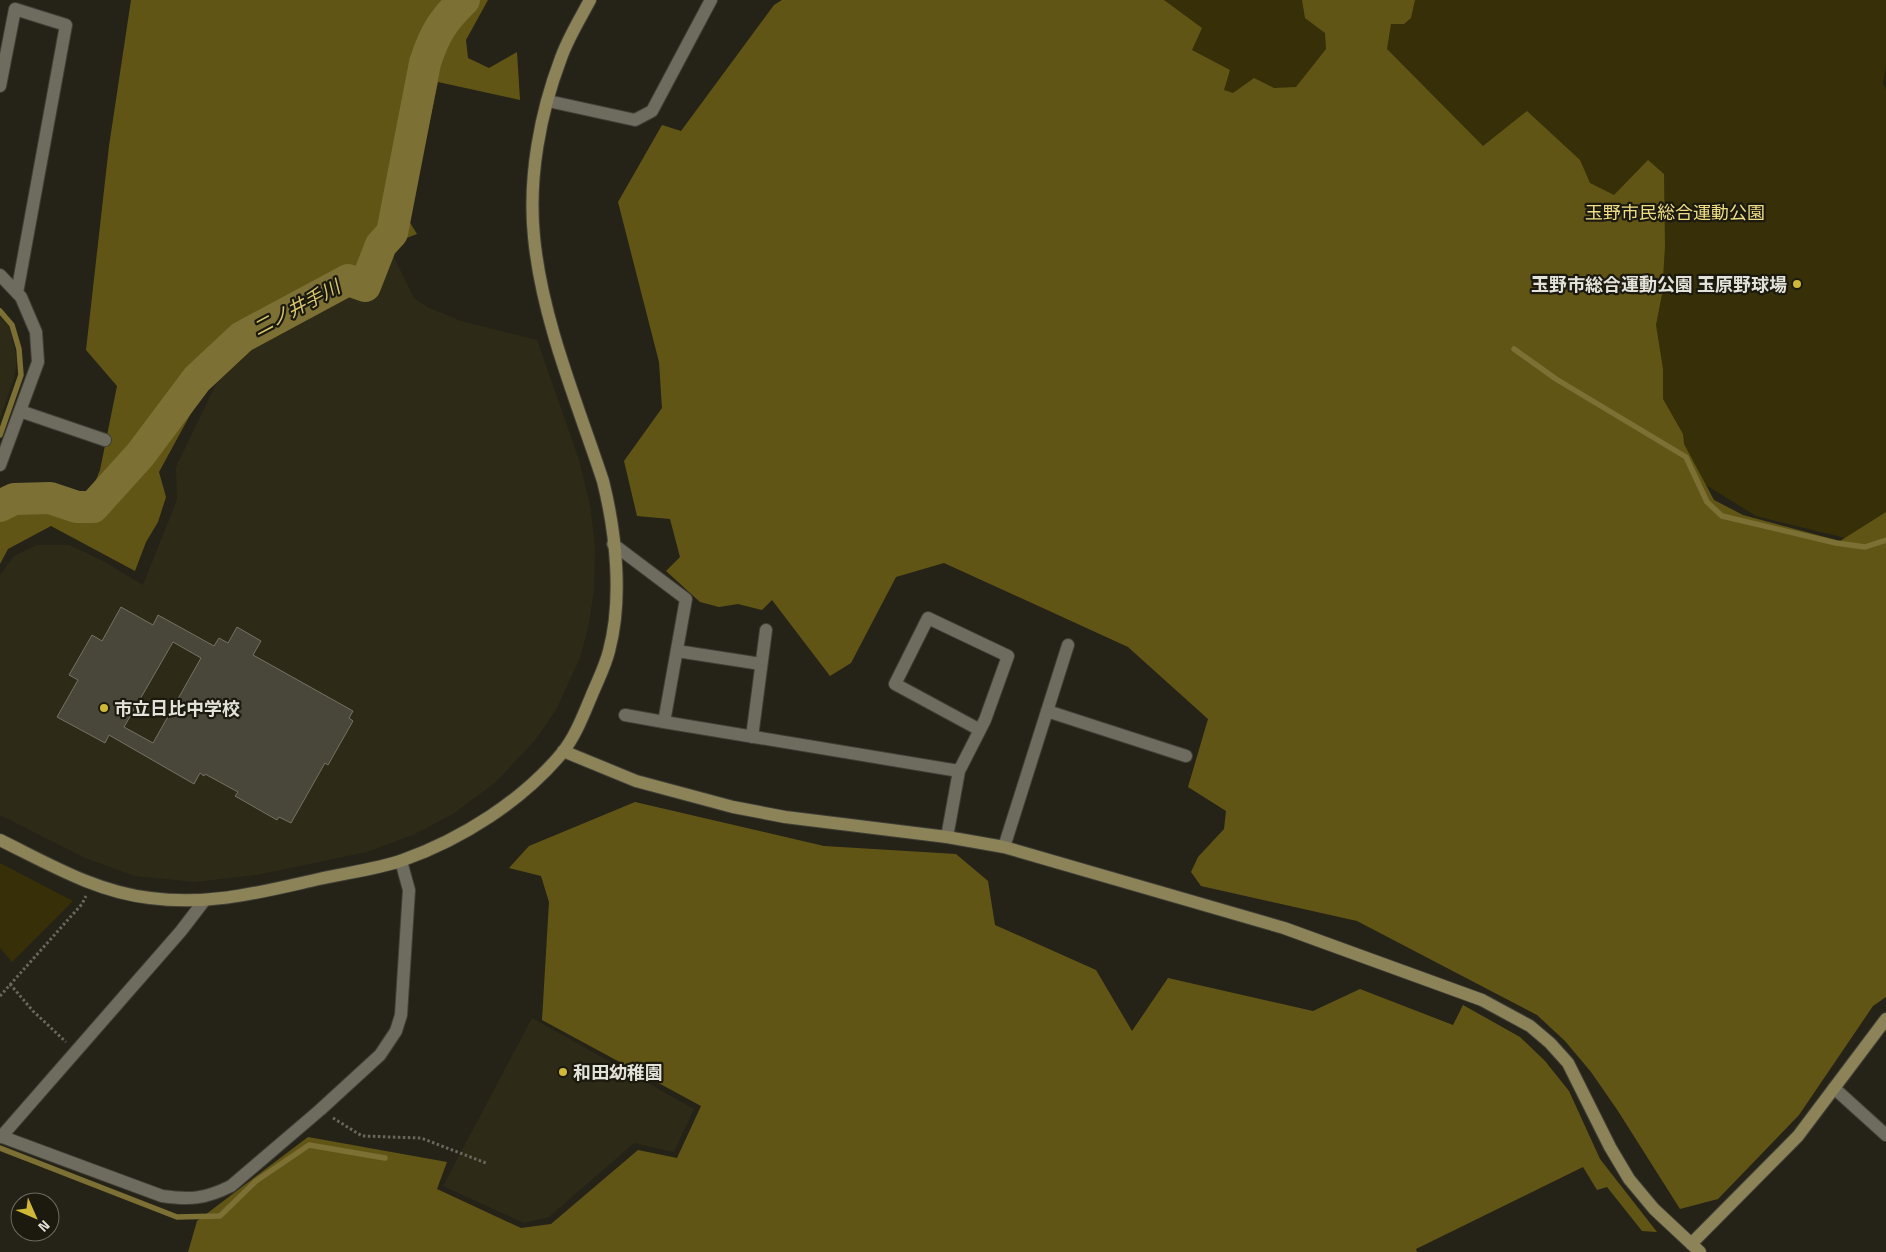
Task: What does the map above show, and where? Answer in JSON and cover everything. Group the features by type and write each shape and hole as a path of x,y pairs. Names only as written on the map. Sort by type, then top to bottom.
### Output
{"street":[{"path":"0,840 92,885 149,898 176,901 229,899 401,861 436,846 475,825 506,804 536,780 563,751 582,720 609,652 615,618 615,563 609,506 603,481 552,327 541,280 534,236 533,196 536,153 548,101 561,57 590,0"},
{"path":"548,101 635,120 652,111 711,0"},
{"path":"0,86 15,9 66,25 17,293"},
{"path":"0,275 21,297 36,332 38,362 0,465"},
{"path":"20,411 105,440"},
{"path":"613,544 686,599 664,722"},
{"path":"947,837 960,770 980,730 985,720 1008,656 928,618 895,684 980,730"},
{"path":"752,736 766,630"},
{"path":"1004,847 1068,645"},
{"path":"677,651 761,664"},
{"path":"1047,711 1186,756"},
{"path":"625,716 960,770"},
{"path":"563,751 636,781 733,807 785,817 947,837 1004,847 1284,928 1482,1000 1530,1026 1550,1043 1568,1063 1610,1147 1629,1179 1654,1208 1696,1248 1798,1136 1886,1019"},
{"path":"204,901 181,931 0,1136 162,1196 198,1199 231,1186 320,1110 380,1055 396,1031 401,1015 408,890 401,861"},
{"path":"1834,1088 1886,1135"}],"path":[{"path":"0,996 82,904 92,885"},
{"path":"10,984 33,1011 76,1051"},
{"path":"320,1110 362,1136 421,1138 486,1163"}],"shaded area":[{"path":"131,0 488,0 466,40 468,58 489,68 517,52 520,100 438,82 409,221 417,234 391,244 358,269 237,329 159,472 166,497 158,522 146,542 135,571 51,526 8,549 0,564 0,518 12,508 46,506 82,515 100,470 117,386 86,350 109,146"},
{"path":"782,0 1164,0 1202,28 1192,50 1230,70 1224,90 1233,93 1254,78 1274,88 1296,87 1326,49 1325,33 1305,18 1302,0 1415,0 1411,18 1404,24 1391,24 1387,49 1483,146 1527,111 1580,160 1590,183 1614,195 1648,160 1664,174 1665,246 1662,294 1656,325 1663,369 1663,399 1683,434 1684,444 1714,500 1743,515 1840,541 1886,512 1886,997 1873,1006 1799,1115 1718,1199 1680,1209 1591,1072 1565,1041 1537,1015 1357,921 1201,886 1191,872 1198,857 1224,829 1226,811 1188,787 1208,719 1128,647 944,563 896,577 851,663 830,676 772,600 762,610 738,604 719,607 700,602 666,571 680,557 670,519 637,516 624,461 662,408 659,362 618,202 662,125 681,131 774,5"},
{"path":"386,251 393,255 414,298 427,307 461,321 537,340 579,460 590,505 595,546 594,591 588,628 580,658 556,710 536,739 496,782 453,814 413,835 367,852 257,875 194,882 135,876 85,858 0,815 0,575 14,556 37,545 69,545 103,561 143,585 177,500 176,467 228,359 357,290 363,296 368,291"},
{"path":"0,316 10,328 17,360 14,378 0,419"},
{"path":"635,802 824,846 956,854 988,881 995,925 1096,970 1132,1031 1168,978 1313,1011 1360,989 1453,1025 1463,1005 1520,1037 1545,1061 1569,1091 1600,1159 1657,1232 1642,1231 1607,1187 1597,1190 1583,1167 1416,1249 1417,1252 188,1252 197,1221 308,1137 447,1162 437,1189 521,1228 551,1224 638,1150 677,1158 701,1106 542,1020 549,902 541,876 509,868 529,846"},
{"path":"532,1018 694,1109 674,1152 634,1143 549,1217 524,1223 443,1186"}],"green space":[{"name":"玉野市民総合運動公園","path":"1077,0 1886,0 1886,66 1883,84 1886,89 1886,538 1849,539 1756,516 1685,472"},
{"path":"0,863 73,901 12,962 0,948"}],"building":[{"path":"121,607 153,625 158,615 214,646 219,638 228,643 237,627 261,641 253,655 353,711 349,718 353,721 328,765 325,763 291,823 279,817 277,820 235,796 238,792 205,774 204,776 200,773 194,784 109,735 105,743 57,717 78,680 69,675 92,635 102,641","holes":["173,642 201,658 153,743 124,727"]}],"waterway":[{"name":"二ノ井手川","path":"0,506 14,499 50,498 77,507 93,507 140,455 197,379 242,337 348,280 365,286 381,245 392,233 428,53 435,36 444,22 464,0"},
{"path":"0,311 12,325 19,349 21,375 0,435"},
{"path":"1514,349 1556,379 1686,457 1707,502 1722,516 1836,543 1865,547 1886,540"},
{"path":"0,1148 177,1217 220,1216 256,1181 309,1145 385,1158"}],"place":[{"name":"玉野市総合運動公園 玉原野球場","path":"1797,284"},
{"name":"市立日比中学校","path":"104,708"},
{"name":"和田幼稚園","path":"563,1072"}]}
